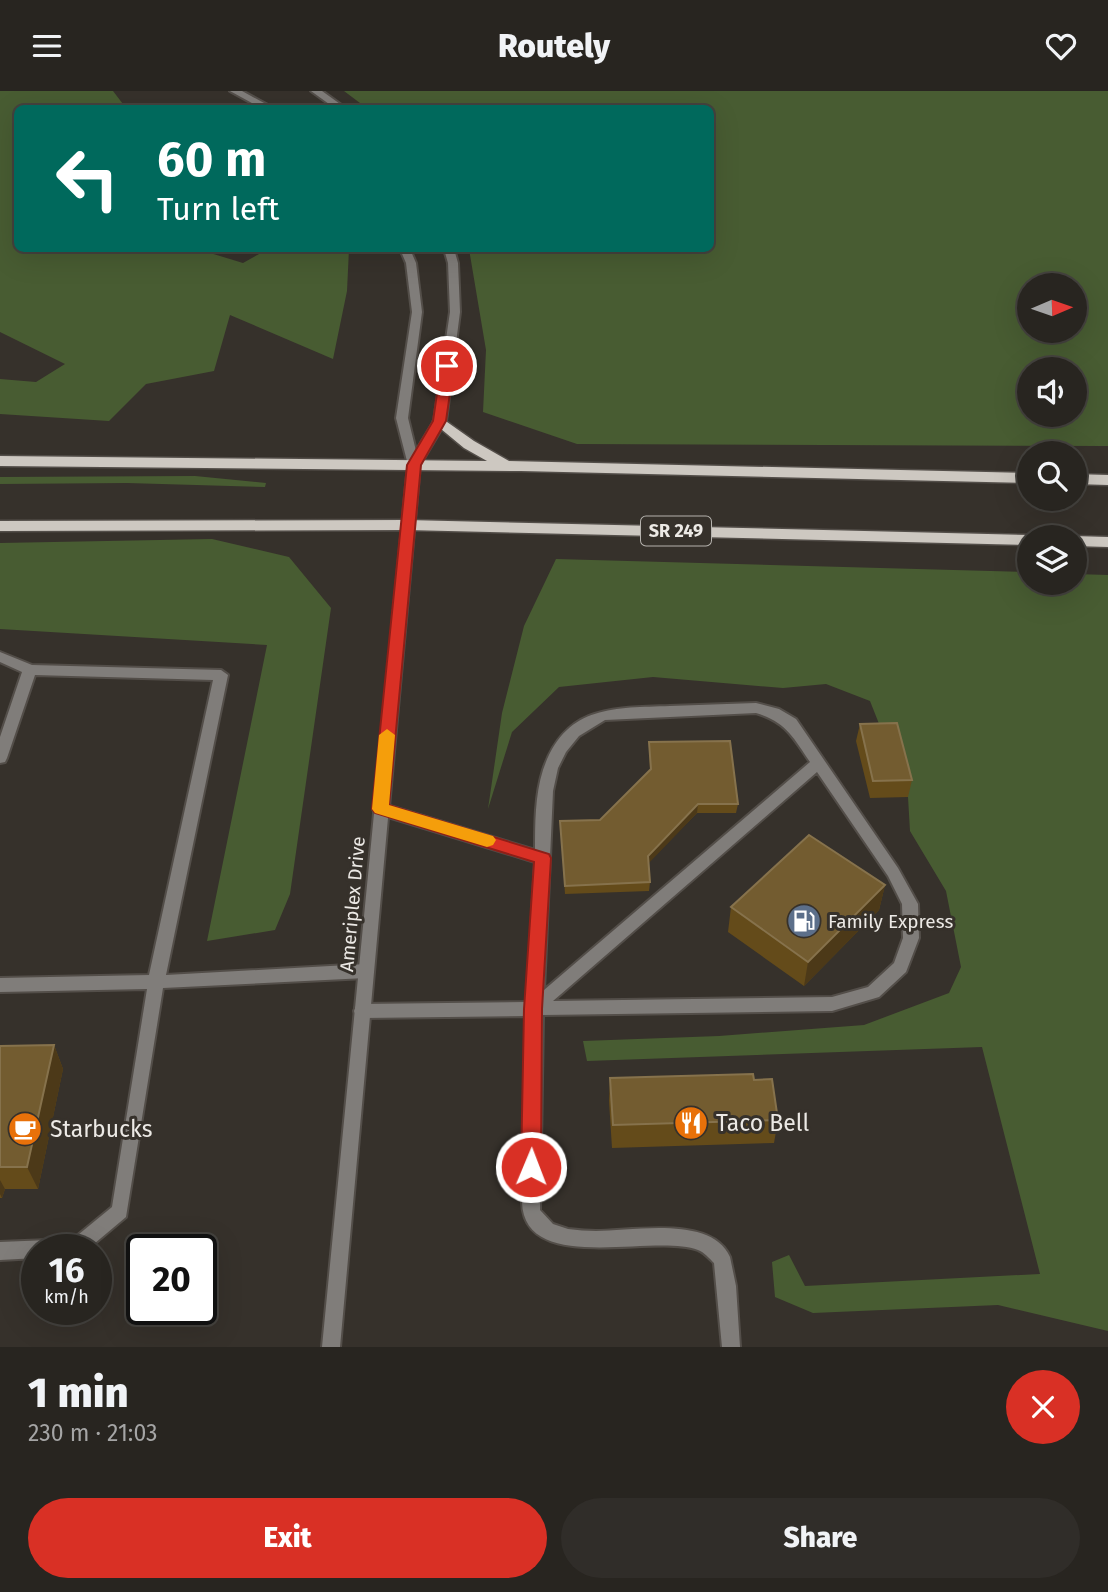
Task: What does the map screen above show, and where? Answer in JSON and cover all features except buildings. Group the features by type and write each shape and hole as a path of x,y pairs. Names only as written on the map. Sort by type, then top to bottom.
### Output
{"main road":[{"path":"440,421 459,440 482,454 512,466"},
{"path":"0,461 512,466 1017,478"},
{"path":"1087,479 1108,480"},
{"name":"SR 249","path":"0,526 407,525 1017,540"},
{"path":"1087,541 1108,542"}],"street":[{"path":"235,91 263,105"},
{"path":"316,91 337,105"},
{"name":"Ameriplex Drive","path":"331,1347 414,465 402,418 417,312 411,263 406,252"},
{"name":"Ameriplex Drive","path":"414,465 440,421 454,312 453,263 450,252"},
{"path":"0,657 30,670 221,675 156,982 120,1211 78,1247 0,1251"},
{"path":"0,758 30,670"},
{"path":"362,1011 533,1009 832,1004 873,992 900,967 911,938 910,904 893,872 791,723 774,713 756,708 611,713 591,719 561,747 550,769 533,1009 533,1215 548,1232 567,1239 684,1238 709,1245 722,1259 731,1347"},
{"path":"533,1009 819,762"},
{"path":"380,809 542,858"},
{"path":"0,985 156,982 366,971"}],"green space":[{"path":"0,91 113,91 124,105 14,105 14,252 207,252 243,263 263,252 349,252 347,291 333,359 230,315 214,371 146,384 109,421 0,414 0,379 36,382 65,364 0,332"},
{"path":"344,91 1108,91 1108,446 1087,446 1087,441 1017,441 1017,446 577,444 483,412 486,350 470,252 714,252 714,105 363,105"},
{"path":"195,476 266,483 265,487 127,483 0,484 0,477"},
{"path":"212,539 289,557 331,608 290,894 275,930 207,941 267,645 0,629 0,543"},
{"path":"556,559 1017,572 1017,595 1087,595 1087,574 1108,575 1108,1331 998,1305 813,1313 775,1297 772,1262 789,1255 805,1286 1040,1274 982,1047 587,1061 583,1041 719,1036 864,1025 949,993 961,967 946,891 910,831 908,797 870,701 826,684 783,688 653,677 559,687 512,732 488,809 502,713 524,626"}],"slow traffic":[{"path":"387,735 380,809 487,840"}],"place":[{"name":"Family Express","path":"804,921"},
{"name":"Taco Bell","path":"691,1123"},
{"name":"Starbucks","path":"25,1129"}],"route":[{"path":"447,366 440,421 414,465 380,809 542,858 533,1009 531,1167"}]}
